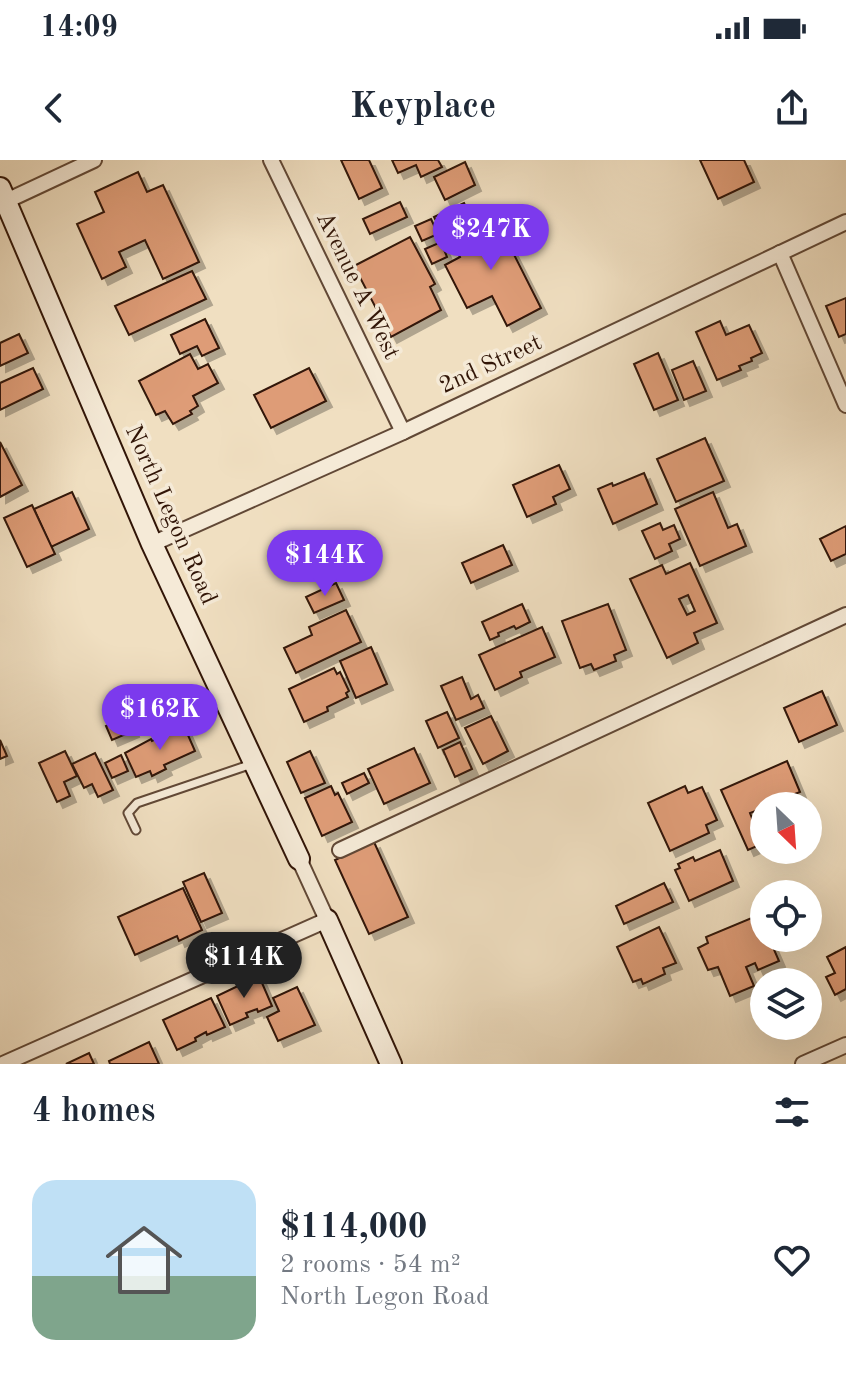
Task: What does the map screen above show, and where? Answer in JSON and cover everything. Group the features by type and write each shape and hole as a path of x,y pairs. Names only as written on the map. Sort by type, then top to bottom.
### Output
{"street":[{"path":"2,197 94,160"},
{"name":"Avenue A West","path":"271,160 403,432"},
{"name":"North Legon Road","path":"2,197 152,544 299,859"},
{"name":"2nd Street","path":"152,544 403,432 846,222"},
{"path":"780,253 846,405"},
{"path":"340,850 846,615"},
{"path":"299,859 391,1064"},
{"path":"3,1064 327,920"},
{"path":"803,1064 846,1045"}],"lane":[{"path":"136,830 128,813 137,803 254,763"}],"building":[{"path":"341,160 369,160 382,188 359,199"},
{"path":"392,160 438,160 442,167 421,177 416,165 398,173"},
{"path":"700,160 744,160 754,182 718,199"},
{"path":"465,162 475,185 445,200 434,177"},
{"path":"138,172 147,192 163,185 199,262 163,279 145,240 119,252 126,267 102,279 77,224 104,212 95,192"},
{"path":"400,202 407,217 370,234 363,219"},
{"path":"464,203 471,218 442,232 434,217"},
{"path":"494,215 541,308 507,326 492,296 467,308 445,265 460,257 454,241 459,231 476,226 485,231 481,222"},
{"path":"431,219 438,234 422,241 415,226"},
{"path":"410,237 435,284 430,287 441,310 391,337 354,266"},
{"path":"441,242 447,257 432,264 425,249"},
{"path":"192,271 206,299 129,335 115,306"},
{"path":"846,298 846,334 839,337 826,306"},
{"path":"205,319 219,348 202,356 197,346 180,354 171,335"},
{"path":"720,321 726,335 749,325 762,353 739,366 741,370 717,380 696,332"},
{"path":"19,334 28,353 0,366 0,343"},
{"path":"658,353 678,400 654,410 634,364"},
{"path":"190,354 198,369 208,364 218,383 193,396 198,406 190,411 192,414 173,424 165,411 156,415 139,381"},
{"path":"693,361 706,391 684,400 672,370"},
{"path":"33,368 43,389 0,410 0,383"},
{"path":"309,368 326,401 271,428 254,395"},
{"path":"705,438 724,481 676,502 657,459"},
{"path":"0,442 22,485 0,497"},
{"path":"559,465 570,489 553,497 556,504 527,517 513,485"},
{"path":"644,473 657,504 613,524 598,489"},
{"path":"72,492 89,529 51,547 34,509"},
{"path":"713,492 728,528 737,524 746,546 700,566 675,509"},
{"path":"32,505 55,554 27,567 4,518"},
{"path":"660,523 663,530 674,525 680,539 669,544 672,551 655,559 642,531"},
{"path":"846,526 846,554 831,561 820,539"},
{"path":"503,545 512,565 471,583 462,563"},
{"path":"690,563 717,623 694,633 698,643 667,658 630,579 662,565 666,574","holes":["688,595 695,611 687,615 679,599"]},
{"path":"336,583 344,600 314,613 306,597"},
{"path":"522,604 530,622 498,633 499,636 490,640 482,622"},
{"path":"608,604 626,650 614,655 616,661 594,670 591,664 580,668 562,621"},
{"path":"346,610 361,642 296,673 284,648 312,635 309,627"},
{"path":"542,627 555,657 520,672 522,677 495,690 479,655"},
{"path":"371,647 387,684 356,698 340,661"},
{"path":"334,668 337,674 340,672 349,691 346,693 348,697 304,722 289,689"},
{"path":"462,677 471,699 478,695 484,708 456,720 441,686"},
{"path":"183,690 190,705 169,716 161,700"},
{"path":"822,691 837,725 799,742 784,708"},
{"path":"447,712 459,738 438,748 426,721"},
{"path":"126,716 133,731 112,740 106,726"},
{"path":"491,716 508,751 483,764 465,728"},
{"path":"184,726 195,751 164,765 166,769 152,776 150,771 136,777 125,753"},
{"path":"0,740 7,756 0,759"},
{"path":"460,742 472,769 455,777 443,750"},
{"path":"414,748 430,783 384,804 368,769"},
{"path":"65,751 77,776 64,782 70,796 57,802 39,763"},
{"path":"310,751 325,783 301,793 287,762"},
{"path":"95,753 113,790 98,797 92,784 84,788 72,764"},
{"path":"121,755 128,771 112,778 105,763"},
{"path":"787,761 800,792 750,792 748,850 721,790"},
{"path":"364,773 369,783 347,794 342,783"},
{"path":"331,786 335,795 338,793 352,822 322,836 305,798"},
{"path":"685,786 688,793 702,787 717,820 706,825 709,833 670,851 648,803"},
{"path":"374,842 408,917 369,934 335,860"},
{"path":"720,850 733,881 689,901 675,870 680,868 678,864 693,857 695,861"},
{"path":"204,873 222,913 201,922 183,882"},
{"path":"664,883 673,902 624,924 616,906"},
{"path":"183,888 202,930 179,941 177,936 135,955 118,917"},
{"path":"750,919 750,952 775,952 779,961 763,968 757,968 755,963 746,967 750,988 730,996 718,967 708,970 698,948 708,943 706,937"},
{"path":"659,927 676,963 663,968 665,974 643,984 641,979 633,982 617,947"},
{"path":"846,947 846,989 835,995 826,977 835,973 827,957"},
{"path":"259,976 272,1006 246,1013 248,1017 230,1025 217,996"},
{"path":"297,987 315,1025 278,1041 267,1017 279,1011 273,998"},
{"path":"211,998 225,1027 207,1035 206,1032 177,1050 163,1020"},
{"path":"149,1042 159,1064 110,1064 109,1061"},
{"path":"89,1053 94,1064 66,1064"}]}
